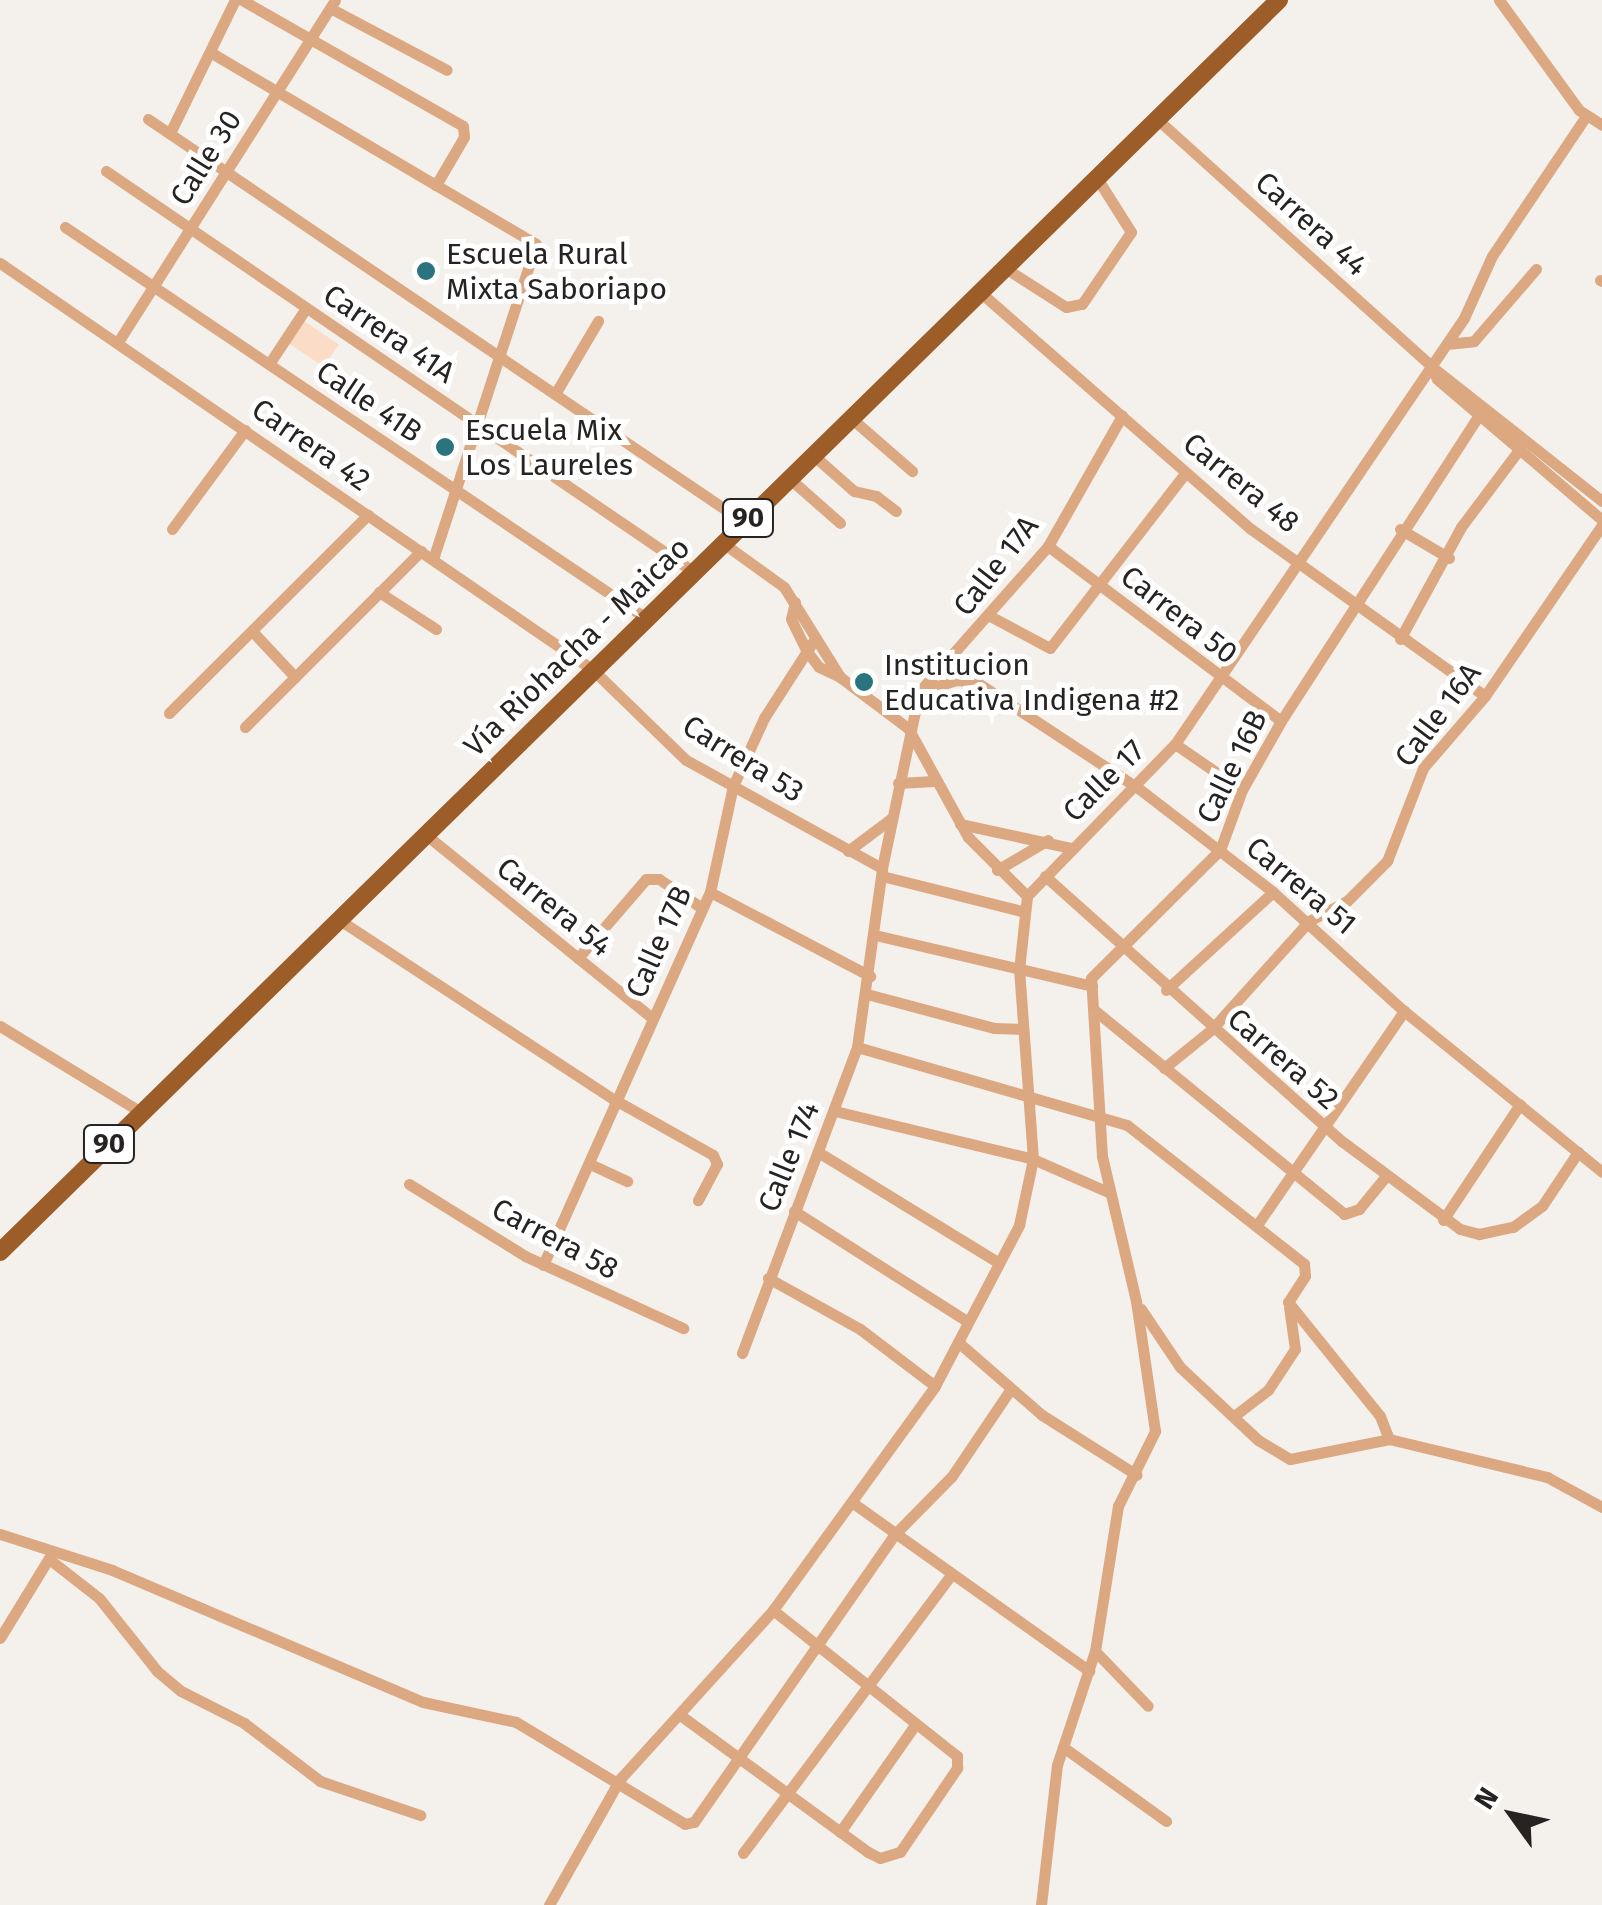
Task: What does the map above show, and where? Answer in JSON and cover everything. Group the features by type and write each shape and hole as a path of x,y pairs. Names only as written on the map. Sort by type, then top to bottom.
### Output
{"highway":[{"name":"Vía Riohacha - Maicao","path":"0,1252 1279,0"}],"street":[{"path":"170,133 238,0 464,126 464,137 436,185"},
{"path":"1499,0 1586,116 1602,124"},
{"path":"333,4 447,70"},
{"name":"Calle 30","path":"118,342 228,173 308,37 333,4"},
{"path":"210,52 536,244 433,559"},
{"name":"Calle 17","path":"1027,896 1071,848 1138,788 1174,744 1302,562 1447,344 1492,256 1586,116"},
{"path":"148,118 744,522"},
{"name":"Carrera 44","path":"1157,119 1432,366 1602,501"},
{"name":"Carrera 41A","path":"106,171 694,572"},
{"path":"1005,268 1066,307 1082,304 1131,232 1096,178"},
{"name":"Calle 41B","path":"65,227 646,618"},
{"name":"Carrera 42","path":"0,262 593,670"},
{"path":"1447,344 1474,340 1536,269"},
{"name":"Carrera 48","path":"980,292 1251,529 1485,696"},
{"path":"269,364 306,308"},
{"path":"556,394 598,321"},
{"name":"Carrera 44","path":"1432,366 1437,379 1602,523"},
{"name":"Calle 17A","path":"918,692 954,657 1048,546 1122,416"},
{"name":"Calle 16B","path":"1092,982 1220,850 1242,790 1281,722 1400,529 1478,416"},
{"path":"851,418 912,471"},
{"path":"172,529 245,430"},
{"path":"1400,638 1449,558 1474,507 1518,451"},
{"path":"814,454 854,492 876,496 896,512"},
{"path":"990,616 1050,648 1186,472"},
{"path":"790,478 840,522"},
{"path":"169,713 368,515"},
{"name":"Calle 16A","path":"1164,1068 1211,1030 1308,922 1348,902 1387,861 1424,768 1485,696 1602,523"},
{"path":"1400,529 1449,558"},
{"path":"549,1905 620,1779 773,1610 935,1386 1020,1225 1032,1159 1032,1099 1019,970 1027,896 997,870 960,824 908,728 840,677 819,667 810,645 791,619 794,602 724,542"},
{"name":"Carrera 50","path":"1048,546 1217,678 1281,722"},
{"path":"245,727 421,550"},
{"path":"379,592 436,629"},
{"path":"252,631 295,676"},
{"name":"Calle 17B","path":"543,1265 710,892 733,786 810,645"},
{"name":"Carrera 51","path":"954,657 978,682 1138,788 1274,892 1404,1011 1602,1172"},
{"name":"Carrera 53","path":"593,670 686,760 882,872 1025,912"},
{"path":"710,892 870,976 882,872 918,692 956,680 978,682"},
{"path":"1174,744 1242,790"},
{"path":"898,783 934,780"},
{"path":"848,851 892,818"},
{"path":"960,824 1071,848"},
{"name":"Carrera 54","path":"425,834 652,1018"},
{"path":"997,870 1048,840"},
{"name":"Carrera 52","path":"1045,876 1211,1030 1443,1220 1479,1234 1513,1226 1542,1206 1578,1152"},
{"path":"578,958 646,879 659,879 702,908"},
{"path":"1166,990 1274,892"},
{"path":"338,919 616,1100 713,1155 716,1164 698,1200"},
{"path":"875,934 1019,970 1092,982 1099,1116 1108,1192 1136,1301 1155,1431 1118,1506 1095,1651 1063,1747 1042,1905"},
{"name":"Calle 174","path":"742,1353 857,1047 870,976"},
{"path":"867,994 994,1028 1024,1029"},
{"path":"1093,1010 1344,1214 1359,1209 1386,1176"},
{"path":"1258,1225 1296,1175 1322,1124 1404,1011"},
{"path":"0,1026 141,1112"},
{"path":"857,1047 1127,1125 1304,1264 1305,1276 1288,1302 1295,1349 1268,1390 1234,1416"},
{"path":"1443,1220 1520,1104"},
{"path":"835,1111 1032,1159 1108,1192"},
{"path":"818,1152 999,1262"},
{"path":"590,1164 627,1181"},
{"name":"Carrera 58","path":"408,1184 543,1265 683,1328"},
{"path":"794,1211 968,1322"},
{"path":"768,1278 860,1329 935,1386"},
{"path":"1136,1301 1180,1366 1234,1416 1290,1459 1389,1439 1547,1477 1602,1507"},
{"path":"1288,1302 1380,1416 1389,1439"},
{"path":"958,1342 1010,1390 1136,1475"},
{"path":"0,1534 423,1702 516,1722 620,1779 685,1824 694,1822 894,1535 952,1476 1010,1390"},
{"path":"853,1503 1090,1671"},
{"path":"0,1638 52,1554"},
{"path":"52,1554 98,1598 156,1671 181,1690 244,1723 320,1782 420,1814"},
{"path":"743,1854 951,1574"},
{"path":"680,1715 880,1858 900,1852 959,1762 773,1610"},
{"path":"1095,1651 1148,1706"},
{"path":"840,1832 915,1725"},
{"path":"1063,1747 1166,1821"}],"shaded area":[{"path":"304,321 339,344 324,367 289,343"}],"place":[{"name":"Escuela Rural Mixta Saboriapo","path":"426,271"},
{"name":"Escuela Mix Los Laureles","path":"445,447"},
{"name":"Institucion Educativa Indigena #2","path":"864,682"}]}
